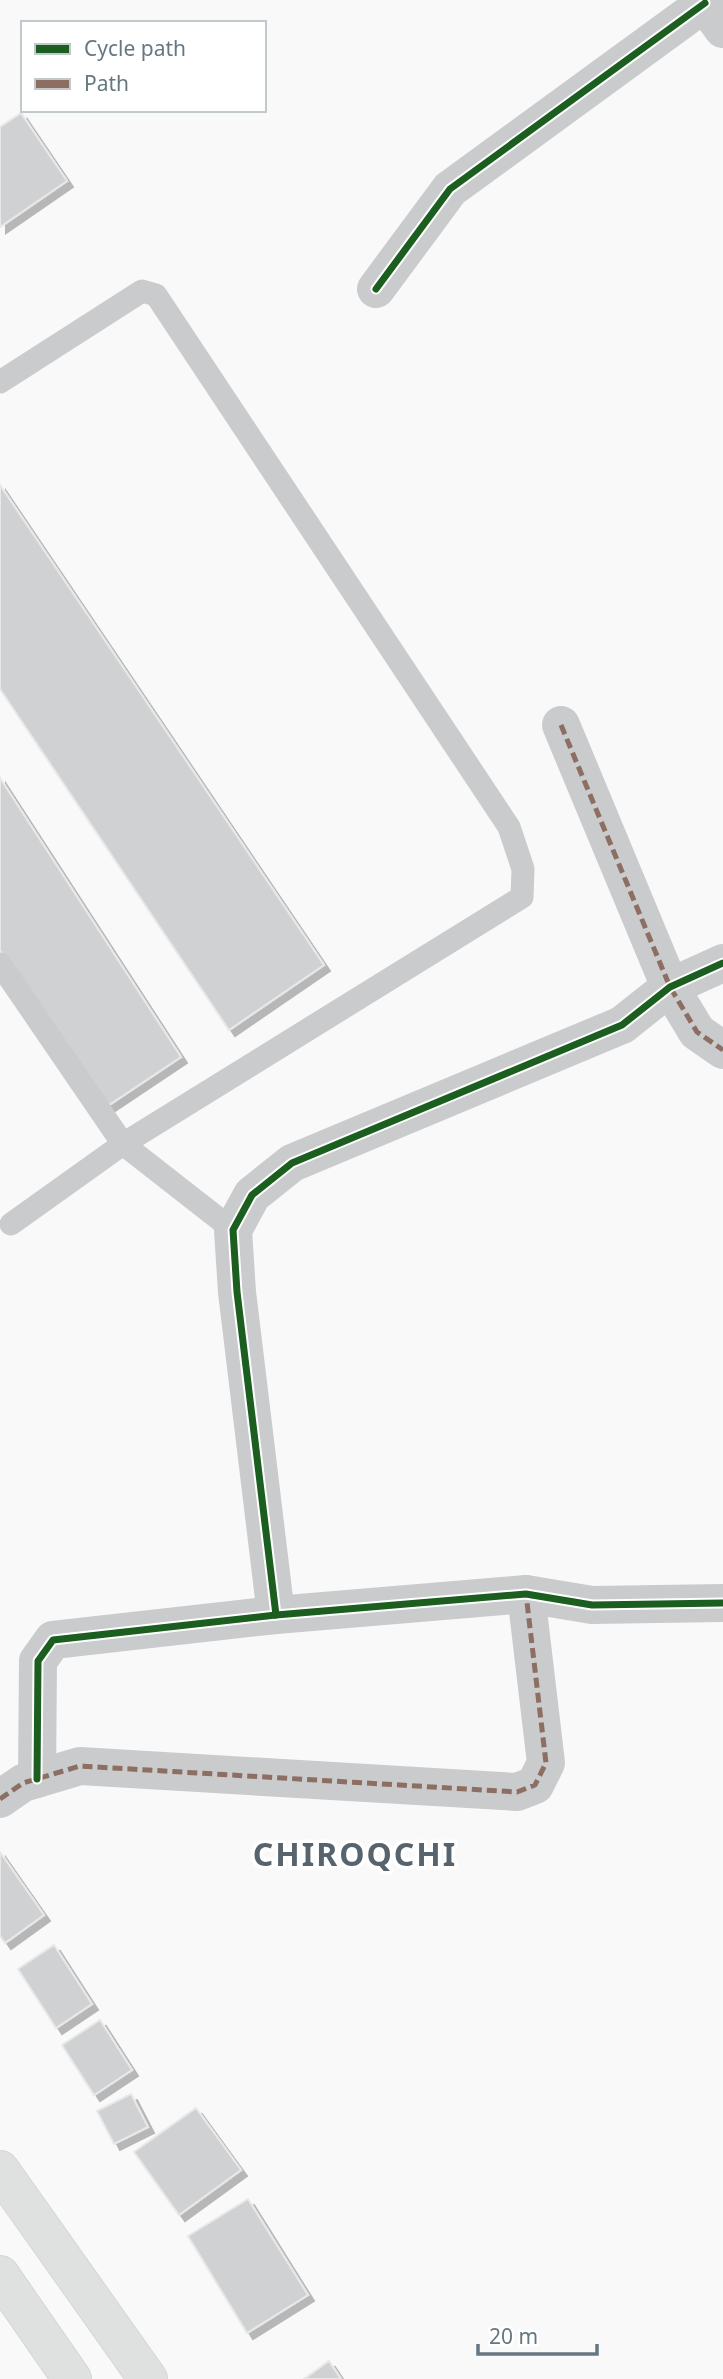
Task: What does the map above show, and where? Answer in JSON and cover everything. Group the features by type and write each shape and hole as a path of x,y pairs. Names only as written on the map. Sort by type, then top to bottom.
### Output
{"main road":[{"path":"0,2170 148,2379"},
{"path":"0,2275 72,2379"}],"street":[{"path":"376,289 450,189 710,11"},
{"path":"561,725 670,987 697,1032 723,1050"},
{"path":"276,1615 237,1292 233,1230 252,1195 292,1163 622,1025 670,987 723,963"},
{"path":"0,1799 23,1783 80,1766 517,1792 535,1785 546,1763 526,1594"},
{"path":"37,1779 38,1661 54,1640 276,1615 526,1594 592,1605 723,1603"}],"lane":[{"path":"0,382 142,291 156,295 509,827 523,869 523,897 123,1144 11,1224"},
{"path":"0,964 123,1144 233,1230"}],"building":[{"path":"21,113 67,181 0,227 0,127"},
{"path":"0,485 324,965 229,1030 0,689"},
{"path":"0,778 181,1057 103,1109 0,950"},
{"path":"0,1852 44,1915 5,1943 0,1936"},
{"path":"54,1945 92,2004 56,2028 18,1969"},
{"path":"100,2020 132,2070 94,2095 62,2045"},
{"path":"131,2094 148,2127 114,2144 97,2111"},
{"path":"196,2108 241,2170 179,2215 134,2152"},
{"path":"248,2199 308,2295 247,2333 188,2236"},
{"path":"329,2361 341,2379 304,2379"}],"marked path":[{"path":"561,725 670,987 697,1032 723,1050"},
{"path":"0,1799 23,1783 80,1766 517,1792 535,1785 546,1763 526,1594"}],"cycle path":[{"path":"376,289 450,189 705,3"},
{"path":"276,1615 237,1292 233,1230 252,1195 292,1163 622,1025 670,987 723,963"},
{"path":"37,1779 38,1661 53,1640 276,1615 526,1594 592,1605 723,1603"}],"district":[{"name":"CHIROQCHI","path":"355,1853"}]}
